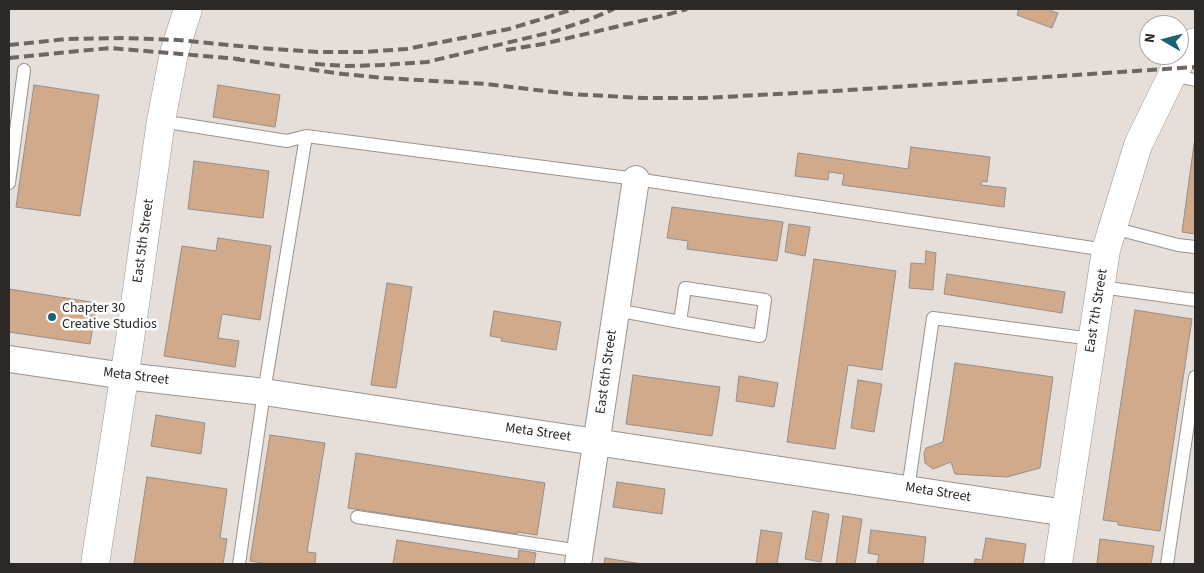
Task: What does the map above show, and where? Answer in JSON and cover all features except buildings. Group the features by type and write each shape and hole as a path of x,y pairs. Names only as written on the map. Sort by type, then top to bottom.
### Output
{"main road":[{"name":"East 5th Street","path":"95,564 125,376 161,121 174,53 188,9"},
{"name":"East 7th Street","path":"1058,564 1092,339 1110,239 1138,145 1181,75 1195,42"}],"street":[{"name":"East 6th Street","path":"579,558 636,179"},
{"name":"Meta Street","path":"9,359 125,376 264,392 1066,513"}],"lane":[{"path":"9,183 24,70"},
{"path":"161,121 287,141 306,136 1110,239 1195,247"},
{"path":"239,564 264,392 306,136"},
{"path":"1101,286 1195,300"},
{"path":"616,310 680,322 760,336 765,300 685,288 680,322"},
{"path":"908,489 932,318 1092,339"},
{"path":"1166,564 1195,377"},
{"path":"357,517 579,558"}],"railway":[{"path":"9,45 67,39 125,38 178,40 318,52 363,52 406,49 509,29 574,9"},
{"path":"315,64 347,66 427,62 552,32 614,9"},
{"path":"506,50 543,44 687,9"},
{"path":"9,58 110,48 240,59"},
{"path":"235,59 384,78 486,84 570,94 643,98 703,98 834,91 1195,67"}],"place":[{"name":"Chapter 30 Creative Studios","path":"52,317"}]}
